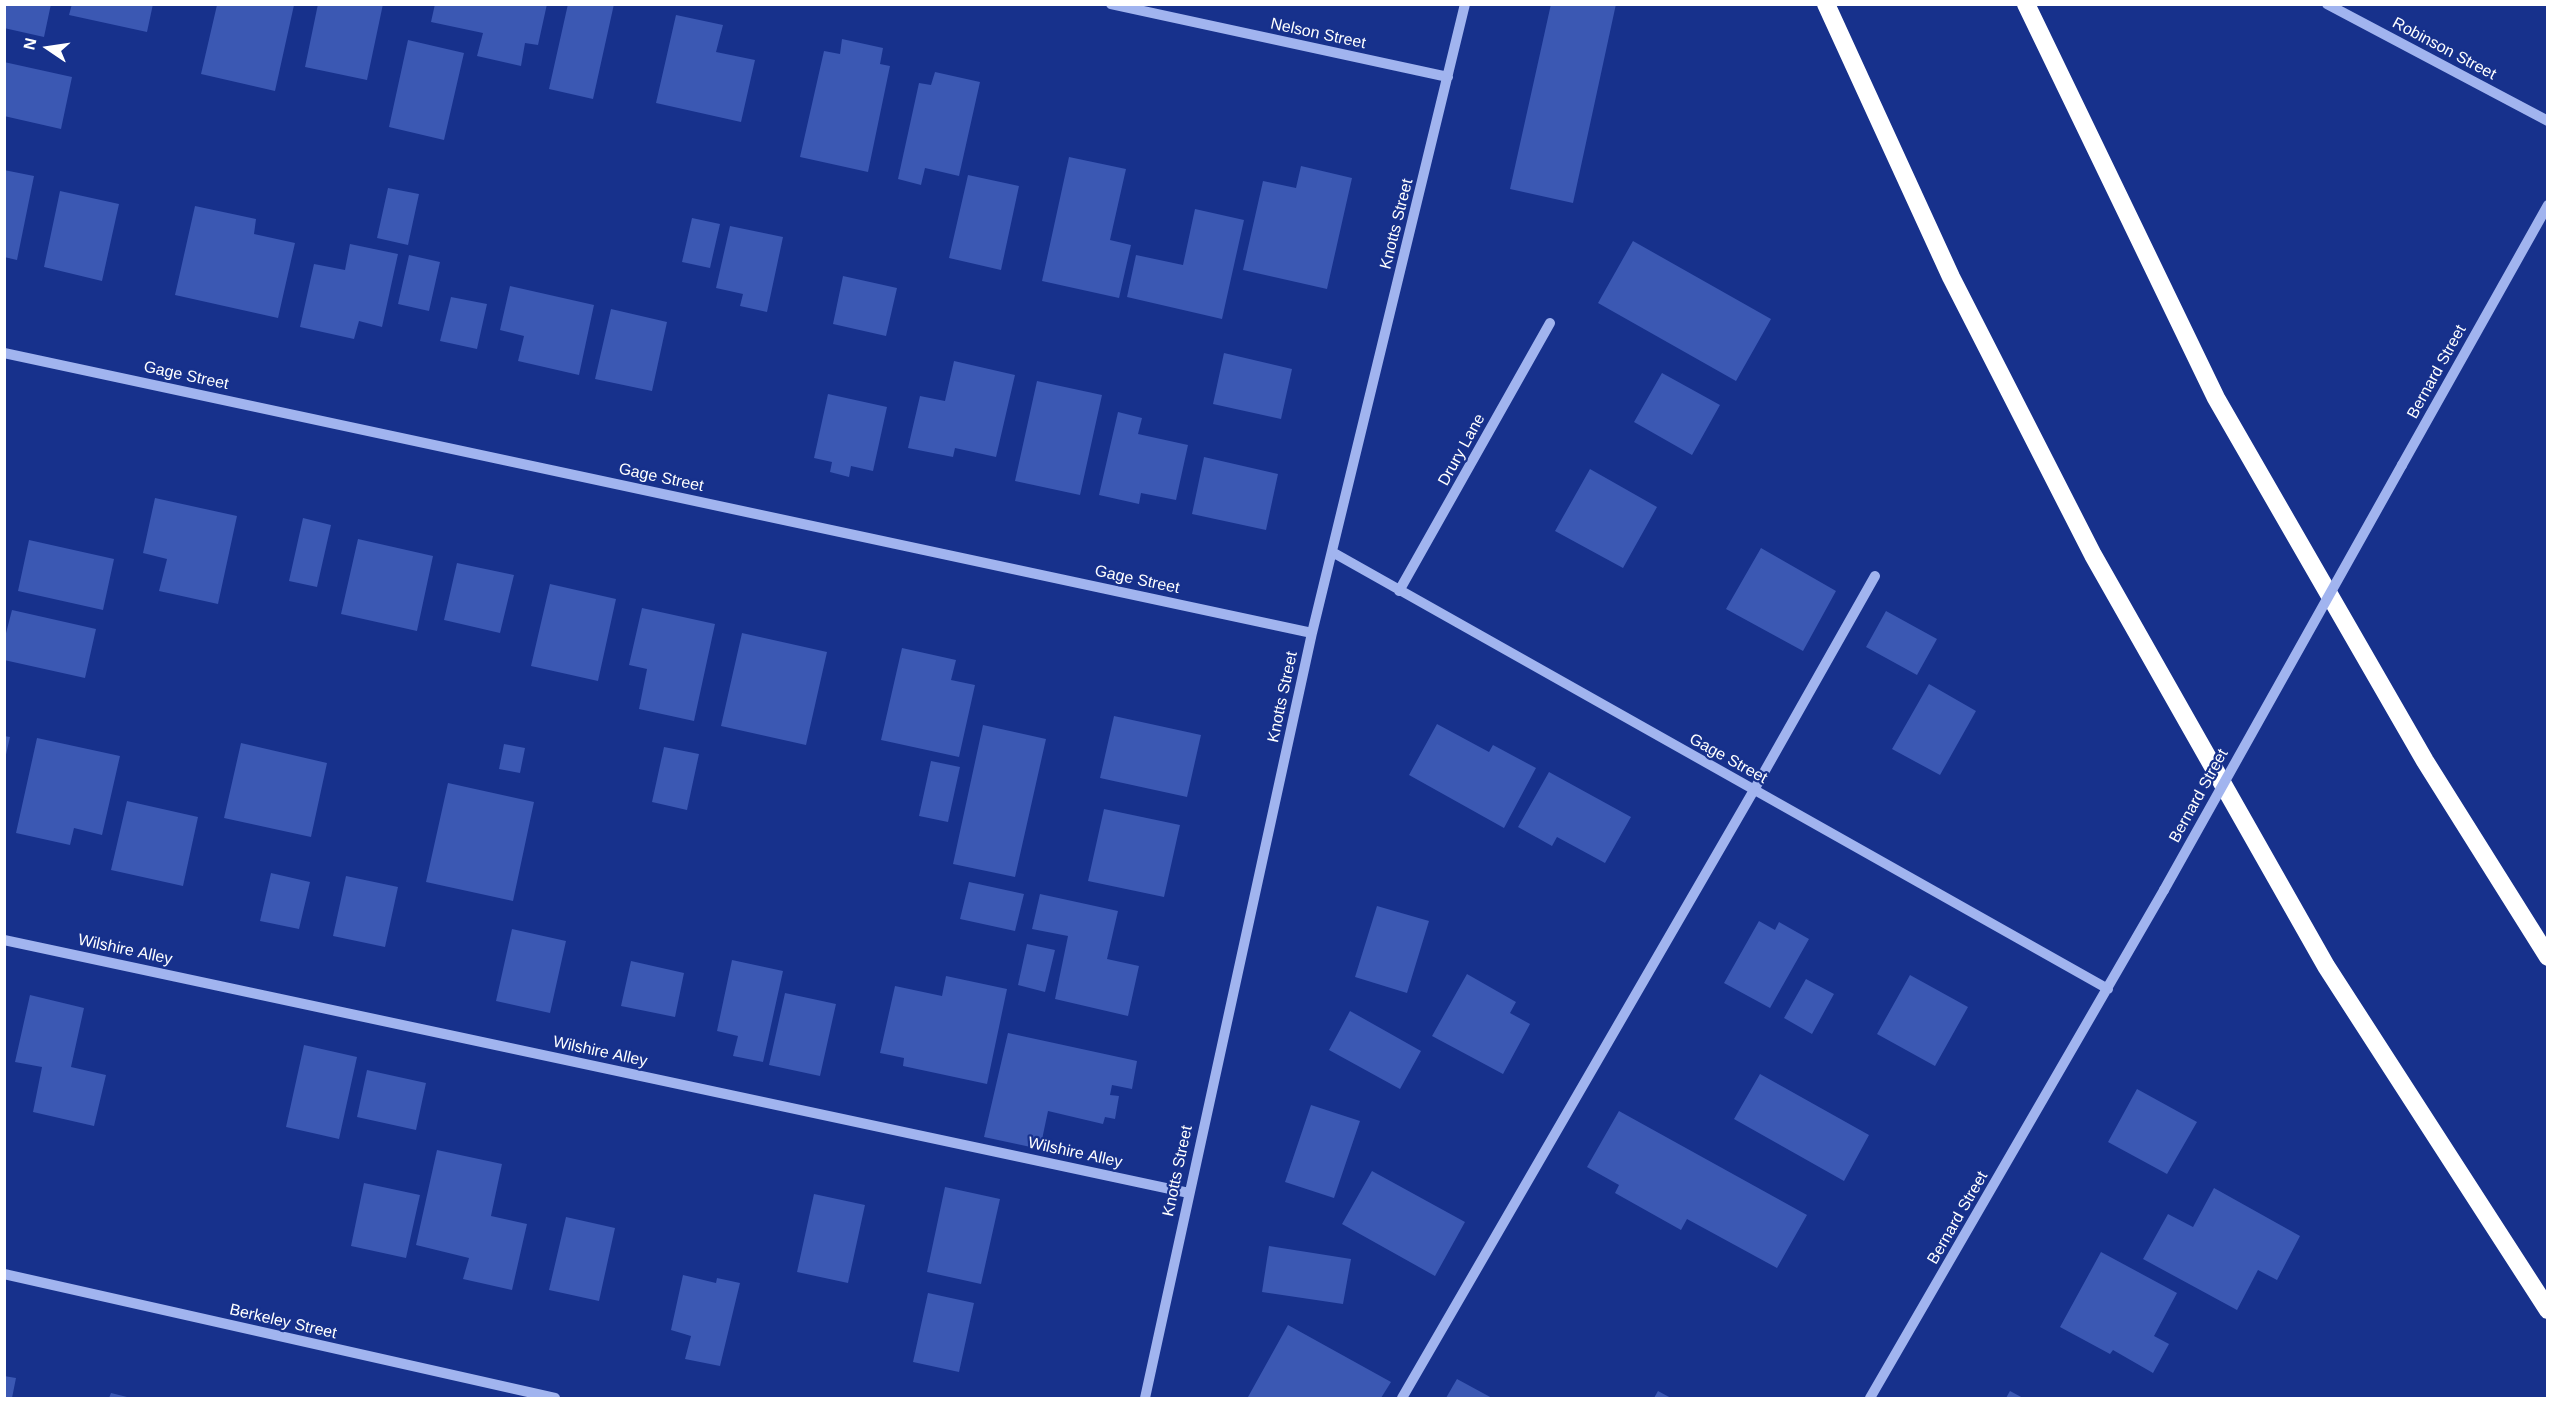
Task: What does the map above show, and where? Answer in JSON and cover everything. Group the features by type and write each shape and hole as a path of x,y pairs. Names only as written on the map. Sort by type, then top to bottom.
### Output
{"highway":[{"path":"1826,4 1951,277 2092,555 2326,966 2547,1310"},
{"path":"2026,4 2216,398 2425,761 2547,957"}],"street":[{"name":"Nelson Street","path":"1111,4 1448,78"},
{"name":"Knotts Street","path":"1145,1398 1312,633 1334,553 1465,4"},
{"name":"Robinson Street","path":"2327,4 2547,121"},
{"name":"Bernard Street","path":"1870,1398 2108,989 2547,205"},
{"name":"Drury Lane","path":"1399,591 1550,323"},
{"name":"Gage Street","path":"4,353 1312,633"},
{"name":"Gage Street","path":"1334,553 2108,989"},
{"path":"1402,1398 1754,790 1875,576"},
{"name":"Wilshire Alley","path":"4,940 1189,1193"},
{"name":"Berkeley Street","path":"4,1274 555,1398"}],"building":[{"path":"4,4 51,4 44,37 4,28"},
{"path":"72,4 153,4 147,32 69,15"},
{"path":"318,4 383,4 367,80 305,67"},
{"path":"435,4 547,4 538,45 525,43 521,66 477,56 483,33 431,22"},
{"path":"568,4 614,4 593,99 549,89"},
{"path":"1551,4 1616,4 1573,203 1510,189"},
{"path":"217,5 294,5 275,91 201,74"},
{"path":"676,15 723,25 716,52 755,60 741,122 656,103"},
{"path":"842,39 883,48 880,64 890,66 868,172 800,157 824,51 840,54"},
{"path":"408,40 464,53 444,140 389,127"},
{"path":"4,62 72,77 61,129 4,116"},
{"path":"935,72 980,82 959,176 925,168 921,185 898,179 919,83 931,85"},
{"path":"1069,157 1126,169 1110,240 1131,245 1119,298 1042,281"},
{"path":"1301,166 1352,178 1327,289 1243,270 1263,181 1296,188"},
{"path":"4,170 34,176 17,260 4,257"},
{"path":"968,175 1019,186 1001,270 949,258"},
{"path":"388,188 419,194 408,245 377,238"},
{"path":"60,191 119,204 102,281 44,267"},
{"path":"195,206 256,219 254,234 295,243 278,318 175,295"},
{"path":"1195,209 1244,220 1222,319 1127,297 1136,255 1183,265"},
{"path":"692,218 720,224 710,268 682,262"},
{"path":"730,226 783,237 767,312 740,306 743,294 716,288"},
{"path":"1633,241 1771,319 1736,381 1598,303"},
{"path":"350,244 398,254 382,327 359,321 354,339 300,327 314,264 345,270"},
{"path":"409,255 440,262 429,311 398,304"},
{"path":"843,276 897,288 886,336 833,324"},
{"path":"510,286 594,305 579,375 518,361 524,336 500,330"},
{"path":"451,297 487,304 477,349 440,341"},
{"path":"611,309 667,322 652,391 595,379"},
{"path":"1224,353 1292,369 1281,419 1213,404"},
{"path":"954,361 1015,375 996,457 955,448 953,457 908,448 920,396 945,401"},
{"path":"1662,373 1720,405 1692,455 1634,422"},
{"path":"1037,381 1102,395 1080,495 1015,481"},
{"path":"828,394 887,407 873,471 851,466 849,477 830,472 832,462 814,458"},
{"path":"1118,412 1142,418 1138,434 1188,445 1176,500 1141,493 1139,504 1099,495"},
{"path":"1204,457 1278,474 1266,530 1192,514"},
{"path":"1590,469 1657,507 1623,568 1555,531"},
{"path":"155,498 237,516 218,604 159,591 167,559 143,553"},
{"path":"303,518 331,525 317,587 289,581"},
{"path":"358,539 433,556 417,631 341,614"},
{"path":"29,540 114,559 103,610 18,591"},
{"path":"1761,548 1836,591 1803,651 1726,609"},
{"path":"457,563 514,575 500,633 444,620"},
{"path":"550,584 616,599 598,681 531,666"},
{"path":"642,608 715,624 694,721 639,709 647,669 629,665"},
{"path":"12,610 96,629 85,678 4,660 4,641"},
{"path":"1886,611 1937,639 1917,675 1866,647"},
{"path":"742,633 827,652 806,745 721,726"},
{"path":"902,648 956,660 951,680 975,685 959,757 881,740"},
{"path":"1929,684 1976,711 1940,775 1892,749"},
{"path":"1114,716 1201,735 1187,797 1100,778"},
{"path":"1437,724 1489,752 1493,745 1536,768 1504,828 1409,775"},
{"path":"983,725 1046,739 1015,877 953,864"},
{"path":"4,736 10,737 5,759 4,759"},
{"path":"37,738 120,756 102,835 74,828 70,845 16,833"},
{"path":"241,743 327,763 311,837 224,818"},
{"path":"504,744 525,748 520,773 499,769"},
{"path":"664,747 699,754 687,810 652,802"},
{"path":"931,761 960,767 948,822 919,816"},
{"path":"1549,772 1631,817 1605,863 1557,837 1552,846 1518,827"},
{"path":"448,783 534,802 513,901 426,882"},
{"path":"127,801 198,817 183,886 111,870"},
{"path":"1104,809 1180,825 1164,897 1088,881"},
{"path":"271,873 310,882 299,929 260,921"},
{"path":"346,876 398,887 385,947 333,936"},
{"path":"969,882 1024,894 1015,931 960,919"},
{"path":"1040,894 1118,911 1107,959 1139,966 1128,1016 1055,999 1068,936 1032,929"},
{"path":"1377,906 1429,921 1407,993 1355,977"},
{"path":"1759,921 1775,930 1779,922 1809,939 1770,1008 1724,983"},
{"path":"512,929 566,941 550,1013 496,1001"},
{"path":"1027,944 1055,950 1045,992 1018,985"},
{"path":"732,960 783,971 763,1062 733,1056 738,1036 717,1031"},
{"path":"631,961 684,973 675,1017 621,1006"},
{"path":"1467,974 1516,1002 1510,1013 1530,1024 1503,1074 1432,1036"},
{"path":"1910,975 1968,1007 1935,1066 1877,1034"},
{"path":"946,976 1007,989 987,1084 903,1066 904,1058 880,1053 895,986 942,996"},
{"path":"1806,979 1834,994 1812,1034 1784,1018"},
{"path":"785,993 836,1004 820,1076 769,1065"},
{"path":"30,995 84,1008 71,1067 106,1075 94,1126 33,1112 42,1067 15,1062"},
{"path":"1350,1011 1421,1051 1400,1089 1329,1050"},
{"path":"1008,1033 1137,1061 1132,1089 1112,1085 1110,1095 1119,1096 1115,1119 1105,1117 1103,1124 1048,1111 1040,1149 984,1137"},
{"path":"304,1045 357,1057 339,1139 286,1127"},
{"path":"367,1070 426,1083 416,1130 357,1117"},
{"path":"1760,1074 1869,1135 1844,1181 1734,1119"},
{"path":"2137,1089 2197,1122 2167,1174 2108,1142"},
{"path":"1311,1105 1360,1121 1334,1198 1285,1182"},
{"path":"1619,1111 1807,1215 1777,1268 1687,1219 1681,1230 1615,1193 1619,1185 1587,1167"},
{"path":"437,1150 502,1164 491,1216 527,1224 512,1290 463,1279 469,1258 416,1245"},
{"path":"1372,1171 1465,1222 1435,1276 1342,1224"},
{"path":"364,1183 420,1195 406,1258 351,1246"},
{"path":"945,1187 1000,1199 981,1284 927,1272"},
{"path":"2214,1188 2300,1236 2277,1280 2258,1270 2237,1310 2143,1259 2168,1214 2193,1227"},
{"path":"814,1194 865,1205 848,1283 797,1272"},
{"path":"566,1217 615,1228 599,1301 549,1290"},
{"path":"1269,1246 1351,1259 1343,1304 1262,1292"},
{"path":"2101,1252 2177,1293 2154,1336 2169,1344 2153,1373 2113,1350 2110,1354 2060,1327"},
{"path":"683,1275 716,1283 717,1278 740,1283 720,1366 685,1359 691,1336 671,1330"},
{"path":"928,1293 974,1303 959,1372 913,1362"},
{"path":"1288,1325 1391,1382 1381,1398 1248,1397"},
{"path":"4,1376 16,1378 12,1398 4,1398"},
{"path":"1457,1379 1492,1398 1446,1398"},
{"path":"1658,1391 1671,1398 1654,1398"},
{"path":"2010,1391 2023,1398 2006,1398"},
{"path":"111,1393 131,1398 109,1398"}]}
